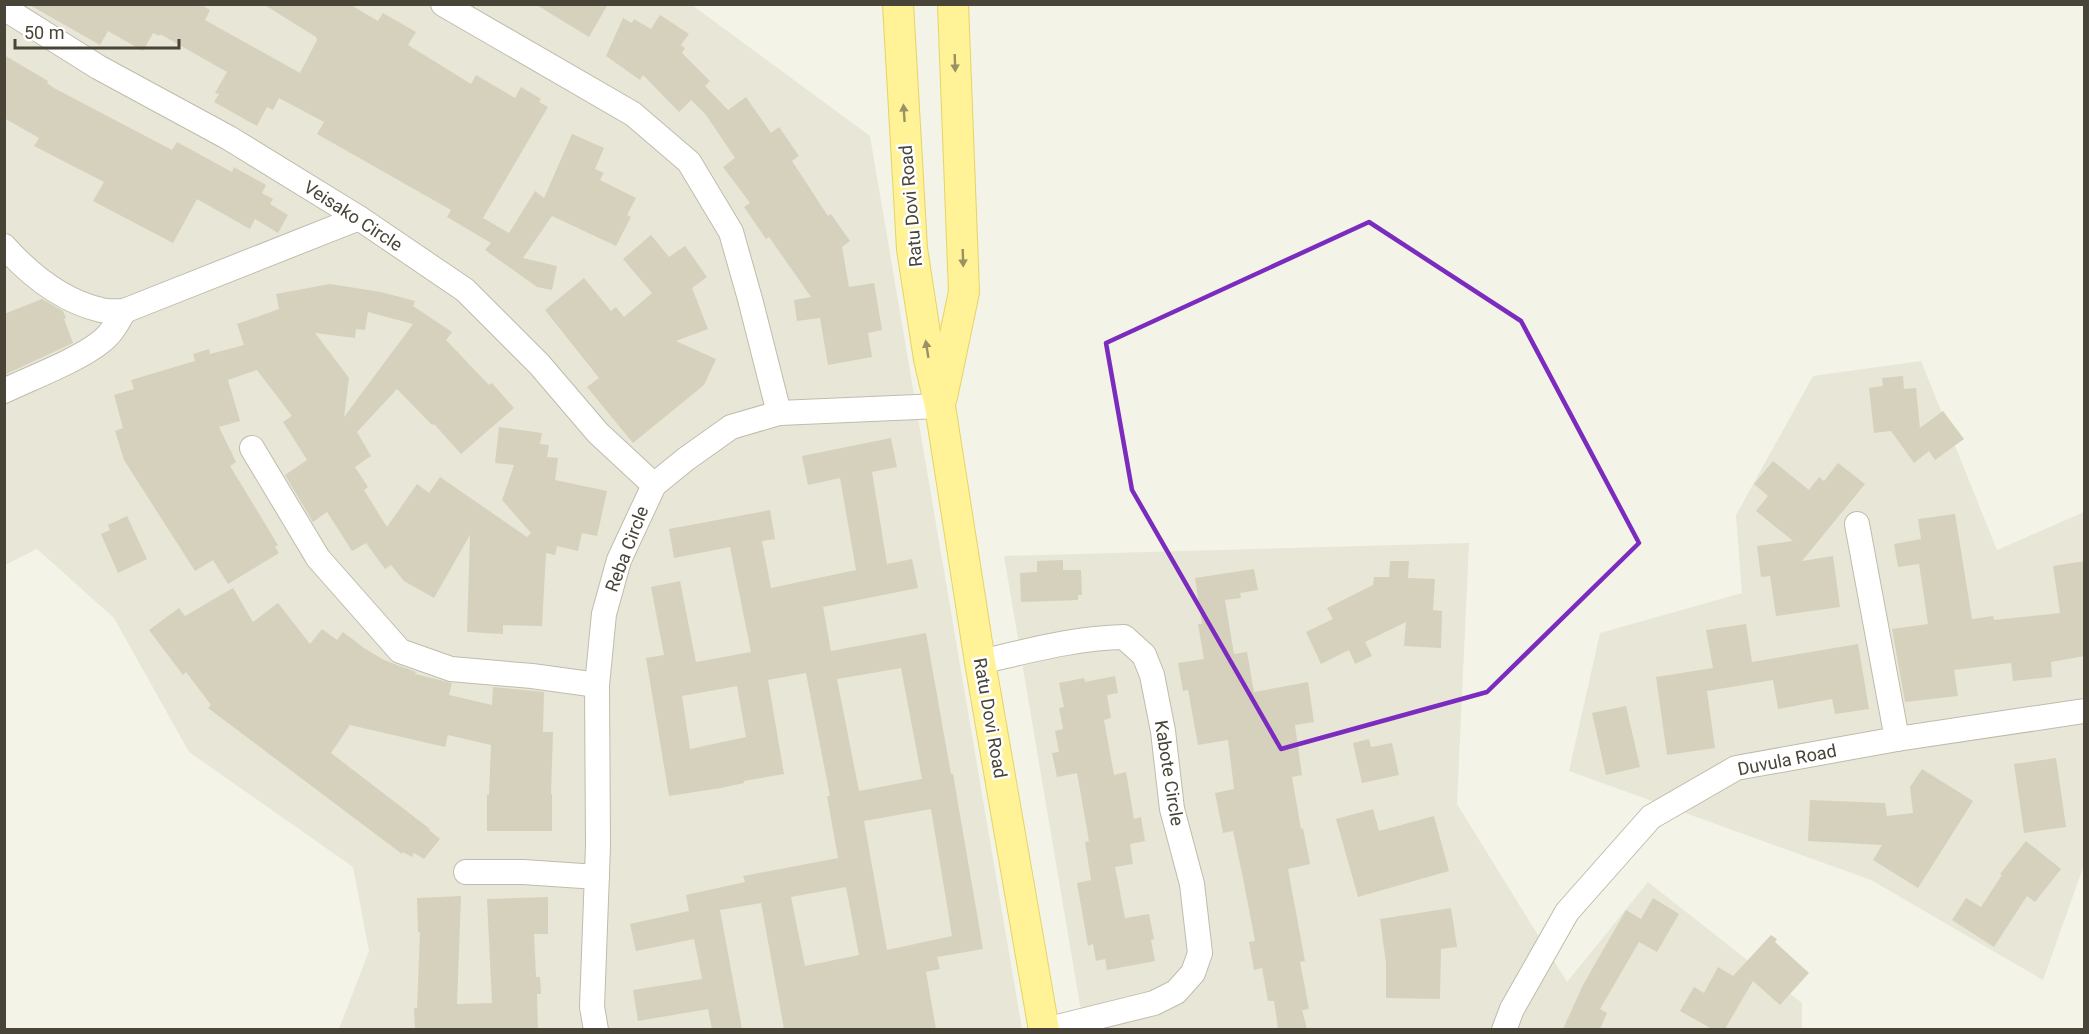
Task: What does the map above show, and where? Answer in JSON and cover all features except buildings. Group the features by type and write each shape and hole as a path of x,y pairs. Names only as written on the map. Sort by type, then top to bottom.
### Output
{"main road":[{"name":"Ratu Dovi Road","path":"898,4 912,249 929,359 940,406 980,662 1045,1029"},
{"name":"Ratu Dovi Road","path":"940,406 964,292 953,4"}],"street":[{"path":"443,4 633,114 689,162 730,232 779,413"},
{"name":"Veisako Circle","path":"4,8 98,68 229,138 359,218 465,290 539,364 598,433 654,485"},
{"path":"4,246 32,274 60,293 101,310 124,311 359,218"},
{"path":"4,391 93,347 111,331 124,311"},
{"name":"Reba Circle","path":"596,1029 592,1007 597,877 597,685 604,614 619,560 654,485 731,427 779,413 940,406"},
{"path":"252,448 318,558 400,651 451,669 532,676 597,685"},
{"path":"1857,525 1897,739"},
{"name":"Kabote Circle","path":"980,662 1064,642 1096,638 1124,638 1144,655 1152,675 1163,731 1172,809 1192,884 1200,953 1193,973 1176,992 1154,1003 1045,1029"},
{"name":"Duvula Road","path":"1504,1029 1512,1010 1567,912 1651,817 1736,768 1897,739 2085,711"},
{"path":"466,872 523,872 597,877"}],"highlighted area":[{"path":"1369,222 1521,321 1639,543 1487,692 1281,749 1132,490 1106,343"}],"shaded area":[{"path":"5,5 692,5 870,136 1022,1029 339,1029 369,951 353,867 189,752 114,618 37,549 5,565"},
{"path":"1921,361 1997,550 2084,512 2084,865 2043,980 1871,880 1569,771 1600,633 1742,593 1736,515 1813,376"},
{"path":"1469,543 1457,804 1567,982 1648,882 1802,1003 1802,1029 1084,1029 1004,556"}]}
